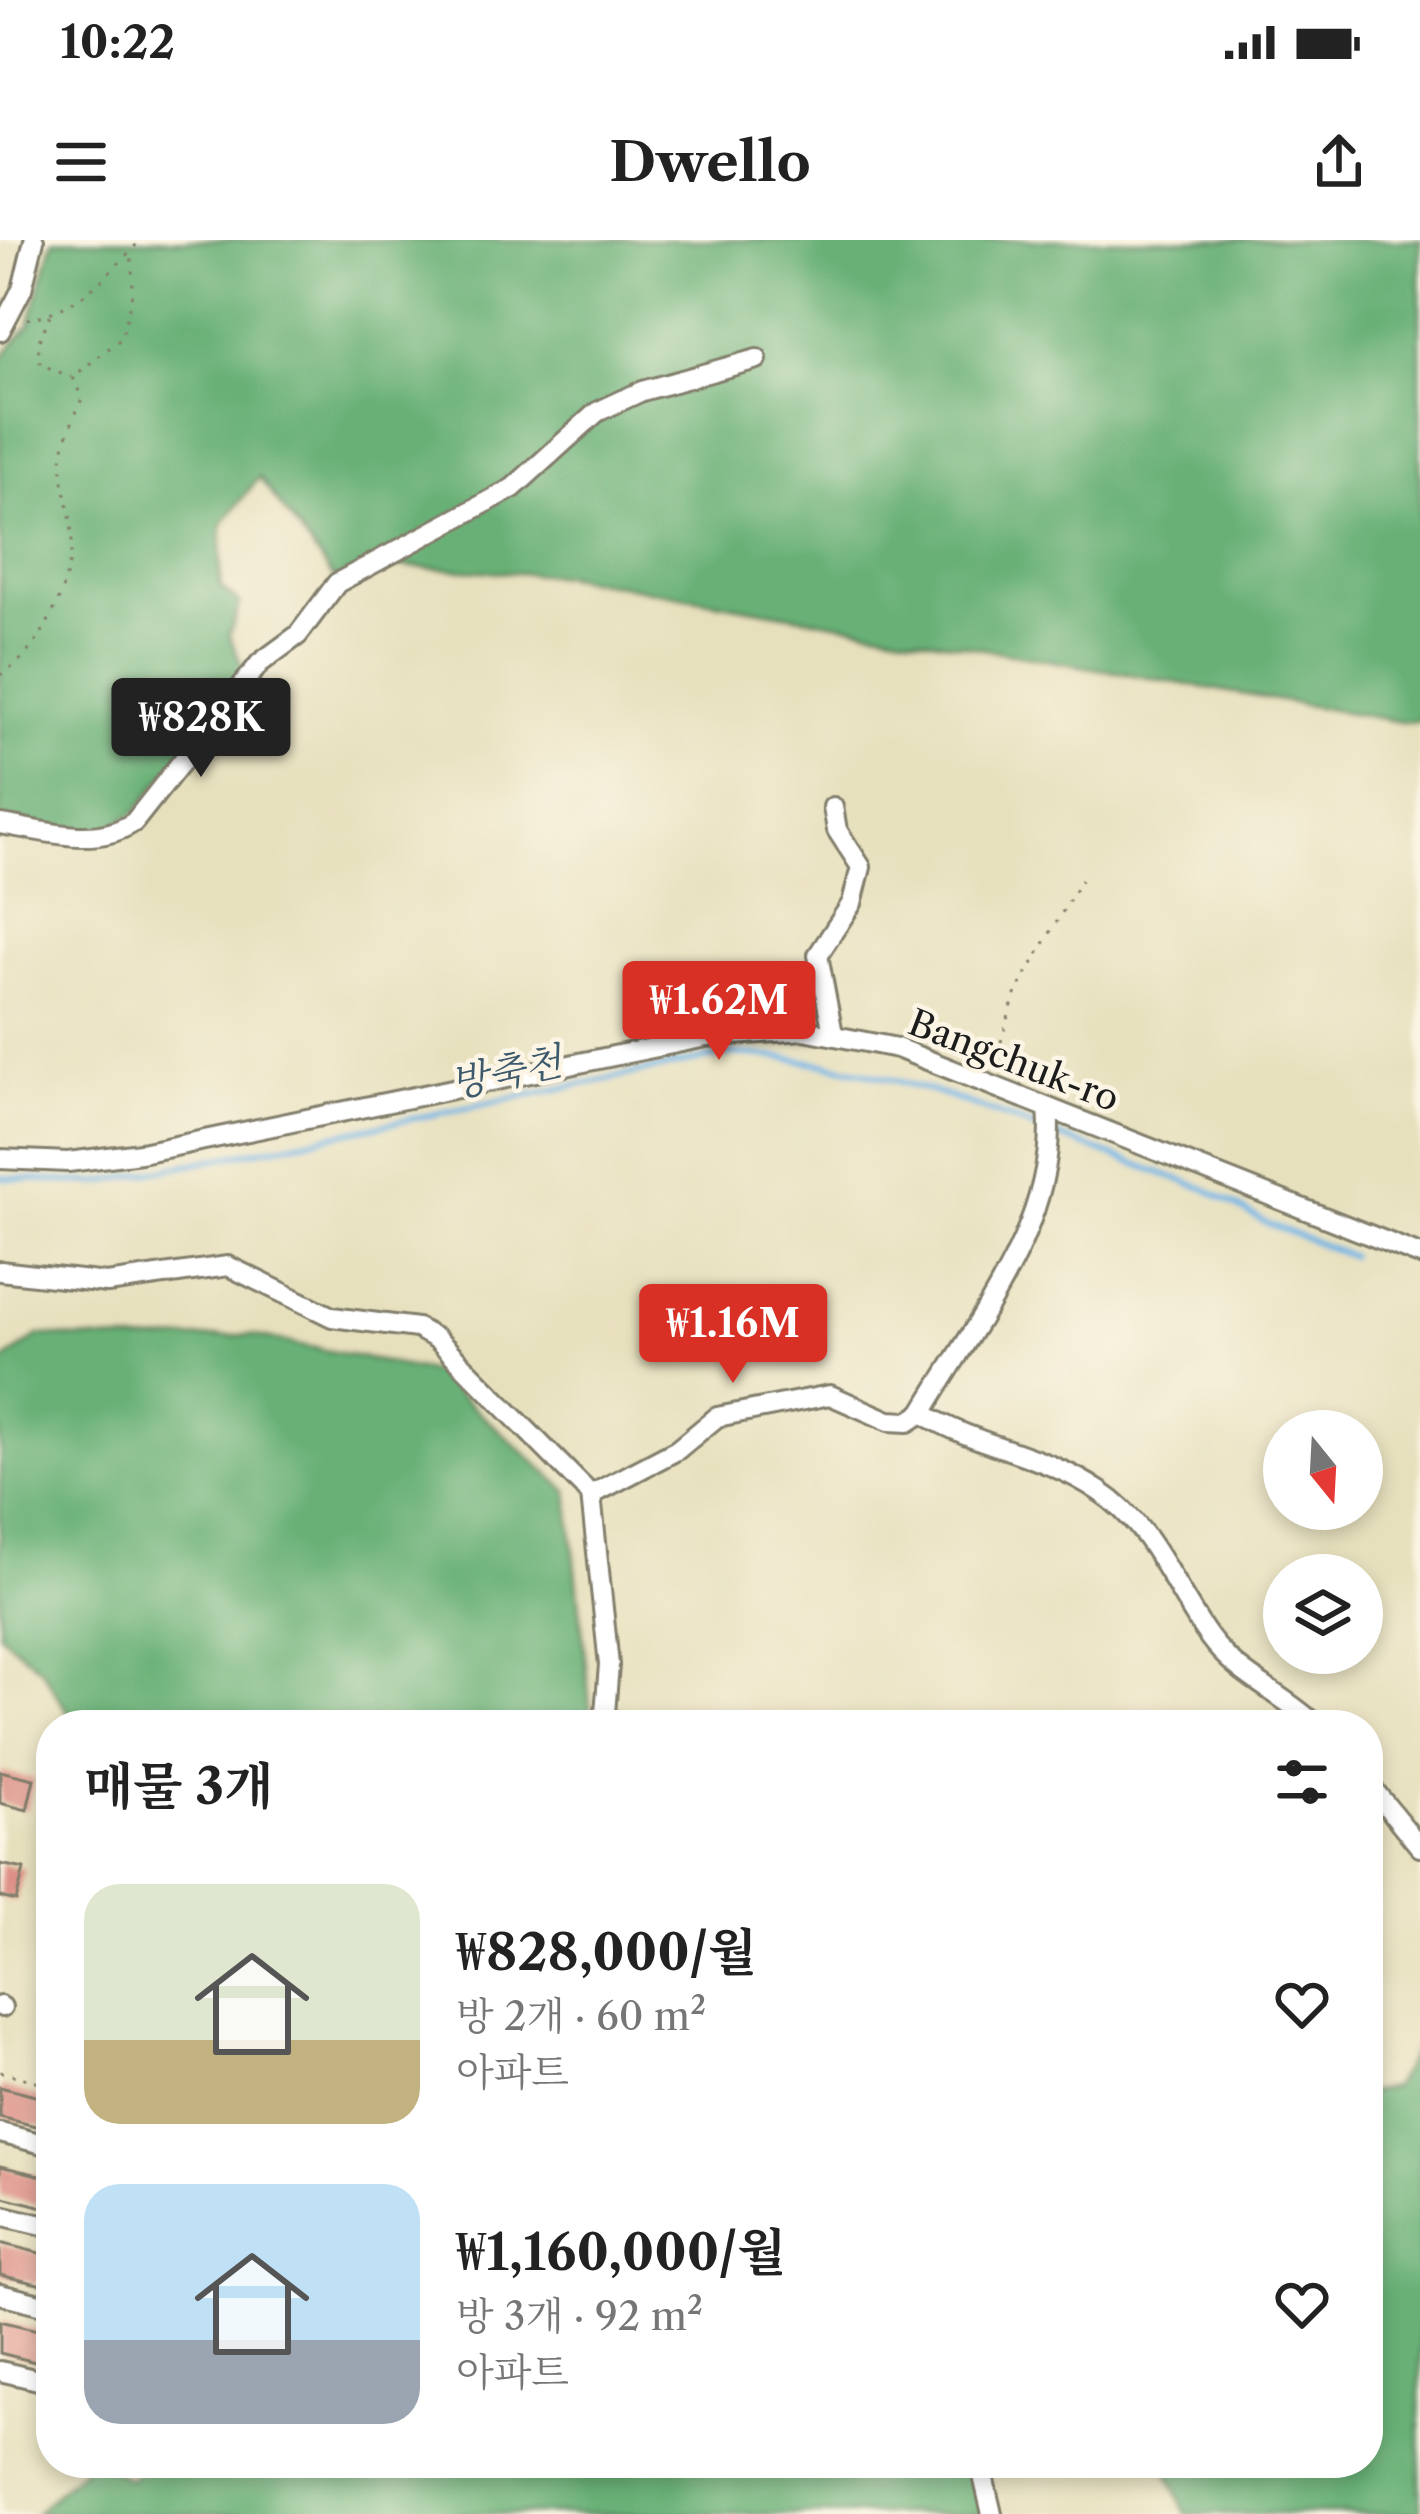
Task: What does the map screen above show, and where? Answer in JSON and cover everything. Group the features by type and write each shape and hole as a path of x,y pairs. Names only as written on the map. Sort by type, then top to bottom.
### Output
{"street":[{"path":"3,326 34,240"},
{"path":"0,824 88,837 119,832 134,822 260,663 298,635 337,583 513,488 597,412 641,391 757,359"},
{"path":"833,807 837,830 861,866 852,903 818,955 833,1034"},
{"name":"Bangchuk-ro","path":"0,1159 68,1162 141,1153 706,1037 758,1030 833,1034 897,1048 988,1084 1049,1126 1420,1255"},
{"path":"591,1495 677,1450 717,1417 830,1395 889,1421 908,1422 922,1413 1025,1237 1038,1204 1049,1126"},
{"path":"0,1271 107,1283 228,1266 332,1317 417,1328 452,1351 591,1495 609,1665 605,1710"},
{"path":"922,1413 959,1436 1046,1462 1130,1513 1153,1540 1209,1637 1240,1670 1295,1710"},
{"path":"1383,1801 1420,1847"},
{"path":"0,2133 36,2142"},
{"path":"0,2215 36,2223"},
{"path":"0,2294 36,2303"},
{"path":"0,2371 36,2379"},
{"path":"984,2478 992,2514"}],"path":[{"path":"3,326 50,315 88,296 141,240"},
{"path":"73,377 122,338 133,289 131,250"},
{"path":"0,675 20,665 57,602 73,535 62,490 62,454 82,399 73,377 40,364 38,343 50,315"},
{"path":"988,1084 1016,992 1081,880"},
{"path":"0,2072 36,2081"}],"green space":[{"path":"53,240 1420,240 1420,721 1401,722 568,576 378,565 334,578 259,477 222,524 220,586 240,604 229,635 245,673 135,813 98,833 0,818 0,360 29,325"},
{"path":"39,1335 138,1342 251,1335 433,1372 568,1491 590,1710 67,1710 41,1669 0,1634 0,1364"},
{"path":"1420,2040 1420,2514 1186,2514 1170,2478 1383,2478 1383,2089 1394,2086"},
{"path":"73,2478 977,2478 987,2514 35,2514"}],"building":[{"path":"0,1771 34,1779 27,1810 0,1803"},
{"path":"0,1864 24,1869 16,1901 0,1897"},
{"path":"0,2087 36,2096 36,2126 0,2117"},
{"path":"0,2166 36,2174 36,2205 0,2196"},
{"path":"0,2243 36,2252 36,2283 0,2275"},
{"path":"0,2321 36,2329 36,2362 0,2353"}],"waterway":[{"name":"방축천","path":"0,1178 97,1183 730,1054 852,1069 1042,1130"},
{"name":"방축천","path":"1054,1135 1206,1189 1266,1223 1350,1256"}]}
